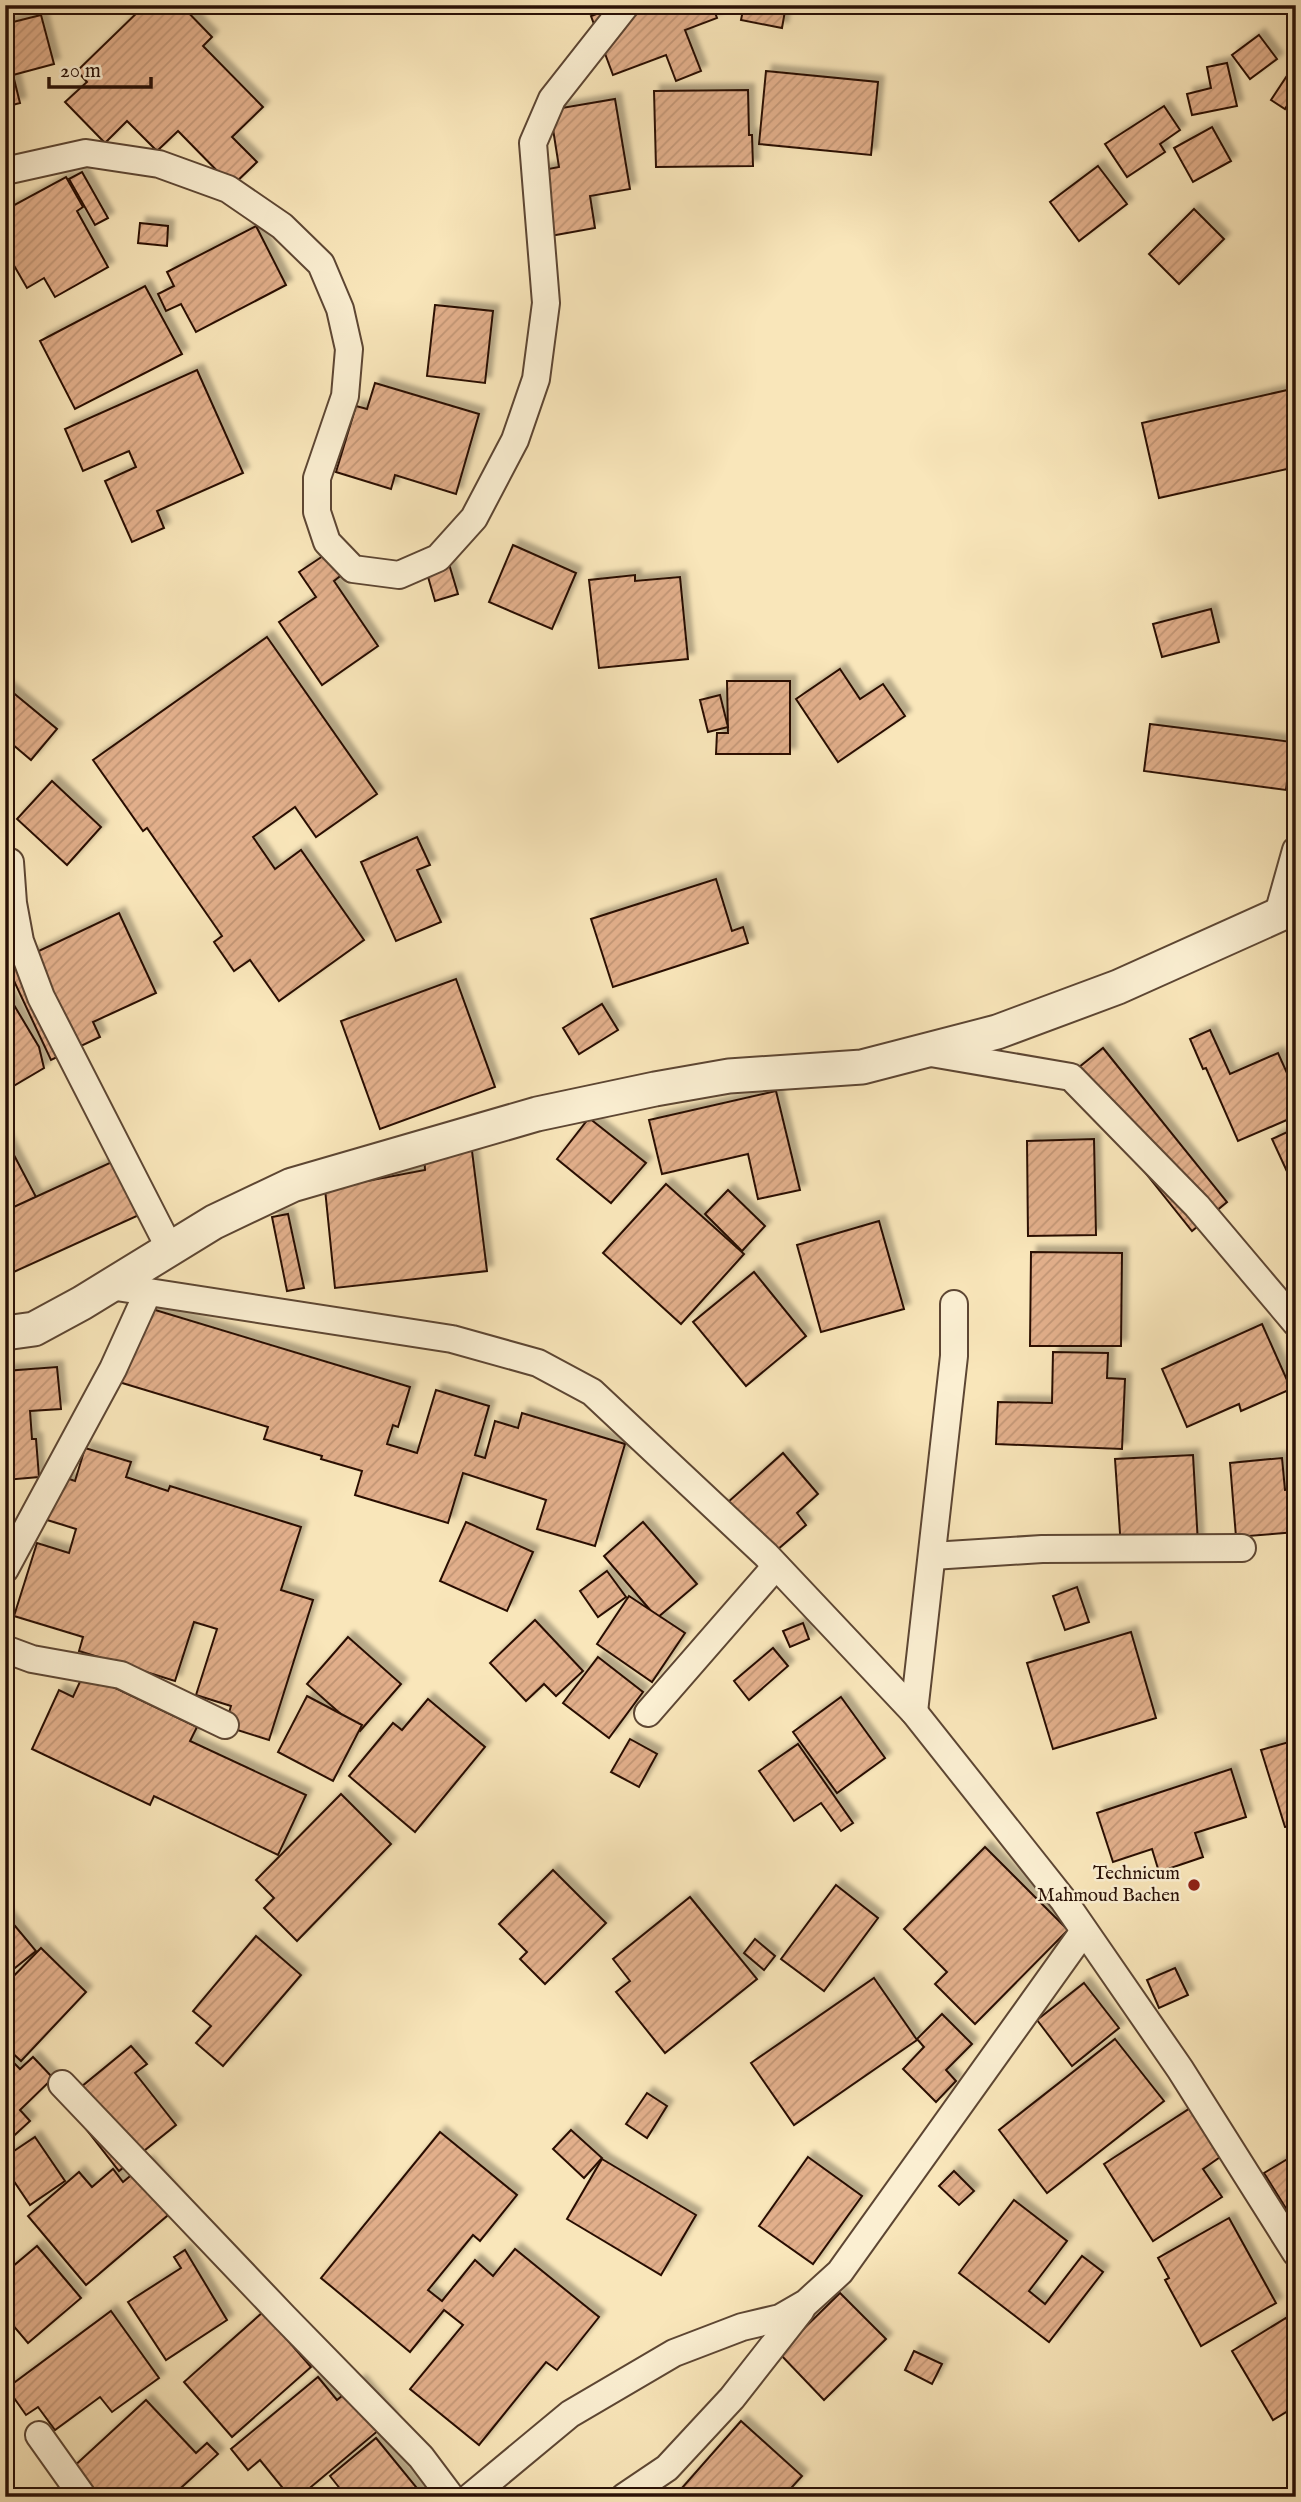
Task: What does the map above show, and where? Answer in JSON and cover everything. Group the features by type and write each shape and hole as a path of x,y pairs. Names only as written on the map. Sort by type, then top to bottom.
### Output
{"street":[{"path":"5,171 86,153 159,164 228,190 282,226 321,264 340,309 349,349 345,396 317,478 317,512 327,542 354,569 399,575 438,558 474,517 514,440 536,379 547,303 533,143 552,99 626,5"},
{"path":"5,1333 34,1329 214,1222 292,1185 537,1114 655,1088 729,1076 862,1067 997,1032 1118,987 1287,910 1296,850"},
{"path":"10,862 13,903 20,941 41,996 170,1249"},
{"path":"921,1052 1071,1077 1197,1206 1296,1323"},
{"path":"110,1286 452,1339 538,1363 592,1392 775,1566 914,1712 1064,1901 1180,2069 1296,2253"},
{"path":"5,1569 113,1369 148,1292"},
{"path":"914,1712 954,1356 954,1304"},
{"path":"932,1556 1042,1549 1242,1548"},
{"path":"648,1713 775,1566"},
{"path":"5,1649 32,1659 121,1675 225,1725"},
{"path":"624,2497 667,2468 732,2398 806,2303 840,2272 1084,1931"},
{"path":"62,2084 421,2457 452,2497"},
{"path":"470,2497 570,2414 674,2353 742,2328 780,2318 806,2303"},
{"path":"39,2435 83,2497"}],"building":[{"path":"145,5 181,5 212,37 203,46 263,107 232,137 257,162 232,186 178,131 157,151 127,121 105,143 65,102 87,82 77,71"},
{"path":"621,5 712,5 717,18 685,30 701,71 676,81 666,55 613,75 591,16"},
{"path":"744,5 786,5 782,28 741,20"},
{"path":"41,15 54,64 13,75 20,103 5,107 5,24"},
{"path":"1259,35 1277,59 1250,79 1232,55"},
{"path":"1296,62 1296,91 1285,109 1271,100"},
{"path":"1227,63 1237,106 1192,115 1187,94 1211,88 1207,67"},
{"path":"766,71 878,82 871,155 759,144"},
{"path":"748,90 753,166 656,167 654,91"},
{"path":"615,99 630,189 590,196 595,228 539,238 528,173 559,167 550,110"},
{"path":"1164,106 1180,130 1160,144 1165,152 1127,177 1105,144"},
{"path":"1212,127 1231,161 1193,182 1174,148"},
{"path":"1098,166 1127,204 1079,241 1050,202"},
{"path":"82,172 108,218 95,225 69,179"},
{"path":"66,177 83,207 77,211 108,267 55,297 44,278 27,288 5,250 5,210"},
{"path":"1194,209 1224,239 1179,284 1149,254"},
{"path":"140,223 168,226 167,246 138,243"},
{"path":"256,226 286,285 196,332 181,304 166,311 158,294 174,286 167,272"},
{"path":"145,286 182,354 75,409 40,341"},
{"path":"435,305 493,311 485,383 427,376"},
{"path":"197,370 243,473 157,511 164,528 132,542 105,481 136,467 129,451 83,471 65,429"},
{"path":"375,383 479,414 456,494 395,475 391,489 336,472 356,406 367,409"},
{"path":"1296,388 1296,467 1159,498 1142,423"},
{"path":"513,545 576,573 552,629 489,602"},
{"path":"329,552 344,573 334,581 378,646 322,685 279,622 316,597 299,572"},
{"path":"449,564 458,594 435,601 426,570"},
{"path":"635,575 635,581 680,577 688,659 599,668 589,580"},
{"path":"1211,609 1219,642 1162,657 1153,624"},
{"path":"267,637 377,794 316,837 295,807 253,837 275,869 301,850 364,940 279,1001 250,960 234,971 214,942 222,936 147,828 143,831 93,760"},
{"path":"840,669 860,699 883,684 905,716 838,762 796,699"},
{"path":"727,681 790,681 790,754 716,754 717,733 728,733"},
{"path":"5,686 57,729 31,760 5,738"},
{"path":"720,695 728,727 708,732 700,700"},
{"path":"1150,724 1292,742 1286,790 1144,771"},
{"path":"52,781 101,827 67,865 17,819"},
{"path":"417,837 430,865 417,870 441,922 396,941 361,862"},
{"path":"716,879 732,931 743,927 748,943 613,987 591,919"},
{"path":"119,913 156,993 93,1022 100,1037 51,1060 7,966"},
{"path":"456,979 495,1087 380,1129 341,1021"},
{"path":"5,990 39,1047 44,1068 5,1091"},
{"path":"602,1004 618,1030 579,1054 563,1028"},
{"path":"1210,1030 1230,1074 1278,1053 1296,1093 1296,1116 1238,1141 1206,1068 1203,1069 1190,1039"},
{"path":"1103,1048 1227,1202 1192,1231 1068,1076"},
{"path":"776,1091 800,1190 758,1199 748,1154 662,1174 649,1120"},
{"path":"589,1118 646,1163 611,1203 557,1159"},
{"path":"1296,1128 1296,1191 1272,1139"},
{"path":"5,1138 36,1197 5,1213"},
{"path":"1094,1139 1096,1235 1028,1236 1027,1141"},
{"path":"471,1143 487,1271 335,1288 325,1189 425,1170 424,1152"},
{"path":"114,1161 139,1215 5,1276 5,1211"},
{"path":"666,1184 744,1254 681,1324 603,1253"},
{"path":"728,1190 765,1226 742,1251 705,1214"},
{"path":"288,1214 304,1288 287,1291 272,1217"},
{"path":"879,1221 904,1309 821,1332 797,1245"},
{"path":"1031,1252 1122,1253 1121,1346 1030,1346"},
{"path":"754,1272 806,1336 746,1386 693,1322"},
{"path":"132,1303 410,1387 398,1427 393,1425 387,1444 417,1453 436,1390 489,1406 475,1455 485,1458 495,1421 518,1428 522,1413 625,1444 595,1546 537,1529 546,1500 463,1473 448,1523 355,1495 362,1471 264,1439 268,1427 109,1379"},
{"path":"1262,1324 1291,1389 1241,1411 1239,1404 1187,1427 1162,1369"},
{"path":"1053,1352 1108,1353 1107,1378 1125,1379 1122,1449 996,1444 998,1402 1052,1403"},
{"path":"57,1367 61,1409 30,1411 32,1439 36,1439 39,1477 5,1480 5,1371"},
{"path":"85,1448 131,1462 126,1477 168,1491 170,1486 301,1527 281,1590 313,1600 269,1740 225,1726 231,1706 196,1695 217,1629 194,1622 175,1681 79,1651 83,1637 14,1616 37,1543 69,1553 76,1529 44,1519 57,1475 75,1481"},
{"path":"783,1453 818,1494 797,1513 806,1525 763,1562 718,1511"},
{"path":"1193,1455 1198,1544 1121,1548 1115,1459"},
{"path":"1282,1458 1285,1490 1296,1489 1296,1532 1236,1537 1230,1463"},
{"path":"466,1522 533,1552 507,1611 440,1581"},
{"path":"643,1522 697,1584 657,1618 604,1556"},
{"path":"607,1571 626,1597 598,1617 580,1591"},
{"path":"1077,1587 1089,1622 1065,1630 1053,1596"},
{"path":"629,1596 685,1633 652,1682 597,1644"},
{"path":"535,1620 583,1671 556,1696 544,1684 526,1701 490,1663"},
{"path":"803,1623 809,1639 790,1647 783,1631"},
{"path":"1131,1632 1156,1718 1053,1749 1027,1663"},
{"path":"348,1637 401,1684 360,1731 307,1684"},
{"path":"773,1648 788,1666 749,1700 734,1681"},
{"path":"598,1657 643,1692 609,1738 563,1703"},
{"path":"84,1673 197,1727 190,1741 306,1795 278,1855 154,1796 150,1805 32,1749 59,1690 73,1697"},
{"path":"307,1696 362,1725 333,1781 278,1752"},
{"path":"841,1697 885,1758 837,1793 793,1732"},
{"path":"428,1699 485,1747 415,1832 349,1776 393,1723 402,1730"},
{"path":"630,1739 657,1754 639,1787 611,1772"},
{"path":"1296,1740 1296,1826 1285,1827 1261,1750"},
{"path":"798,1744 853,1823 841,1831 821,1803 794,1821 759,1771"},
{"path":"1231,1769 1246,1817 1195,1833 1203,1857 1159,1872 1152,1849 1113,1862 1097,1813"},
{"path":"341,1794 391,1844 297,1941 264,1908 274,1898 256,1880"},
{"path":"985,1847 1068,1930 975,2024 935,1984 947,1972 904,1929"},
{"path":"553,1870 606,1923 545,1984 520,1959 527,1952 499,1924"},
{"path":"836,1885 878,1918 824,1991 781,1959"},
{"path":"690,1897 757,1979 665,2053 616,1992 630,1981 613,1959"},
{"path":"5,1914 36,1951 5,1976"},
{"path":"256,1936 301,1975 223,2066 196,2043 211,2026 193,2011"},
{"path":"755,1939 775,1956 764,1970 744,1953"},
{"path":"41,1948 86,1992 21,2061 5,2046 5,1985"},
{"path":"1175,1968 1188,1995 1159,2008 1147,1980"},
{"path":"874,1978 917,2040 794,2125 751,2063"},
{"path":"1084,1983 1119,2028 1072,2066 1037,2020"},
{"path":"942,2014 972,2044 946,2070 956,2081 936,2102 903,2069 924,2047 917,2039"},
{"path":"1115,2039 1164,2101 1047,2193 999,2130"},
{"path":"131,2046 147,2064 135,2073 176,2125 119,2171 64,2101"},
{"path":"5,2054 20,2069 33,2057 53,2078 20,2110 30,2121 5,2144"},
{"path":"647,2093 667,2106 647,2138 626,2124"},
{"path":"1192,2107 1223,2155 1203,2169 1222,2197 1153,2241 1104,2164"},
{"path":"571,2130 602,2158 584,2178 553,2149"},
{"path":"440,2132 517,2195 480,2241 473,2235 428,2290 442,2301 475,2260 493,2276 515,2249 599,2317 557,2370 546,2362 479,2445 410,2389 463,2325 444,2310 410,2352 321,2278"},
{"path":"35,2137 65,2181 30,2205 5,2168 5,2157"},
{"path":"1296,2154 1296,2205 1287,2210 1264,2173"},
{"path":"808,2157 862,2196 813,2264 759,2226"},
{"path":"602,2159 696,2215 661,2275 567,2219"},
{"path":"147,2162 181,2204 86,2285 28,2216 79,2172 92,2187 113,2169 123,2182"},
{"path":"954,2171 974,2191 959,2205 939,2186"},
{"path":"1014,2200 1067,2241 1029,2291 1045,2304 1082,2256 1103,2272 1049,2342 959,2273"},
{"path":"1229,2218 1276,2303 1201,2346 1165,2280 1169,2278 1158,2258"},
{"path":"37,2246 81,2298 28,2343 5,2316 5,2273"},
{"path":"185,2250 227,2320 166,2360 128,2302 181,2268 174,2257"},
{"path":"840,2293 886,2339 824,2400 779,2353"},
{"path":"111,2311 159,2378 112,2412 100,2397 55,2430 38,2407 26,2415 7,2388"},
{"path":"263,2312 311,2367 232,2437 184,2382"},
{"path":"1286,2318 1296,2335 1296,2406 1273,2420 1232,2351"},
{"path":"914,2351 942,2364 932,2384 905,2370"},
{"path":"318,2377 337,2400 360,2381 392,2419 299,2497 290,2497 260,2460 248,2470 231,2449"},
{"path":"146,2400 196,2453 207,2443 218,2454 171,2497 96,2497 71,2469"},
{"path":"741,2421 802,2476 783,2497 674,2497"},
{"path":"376,2438 421,2493 416,2497 344,2497 330,2476"}],"place":[{"name":"Technicum Mahmoud Bachen","path":"1194,1885"}]}
